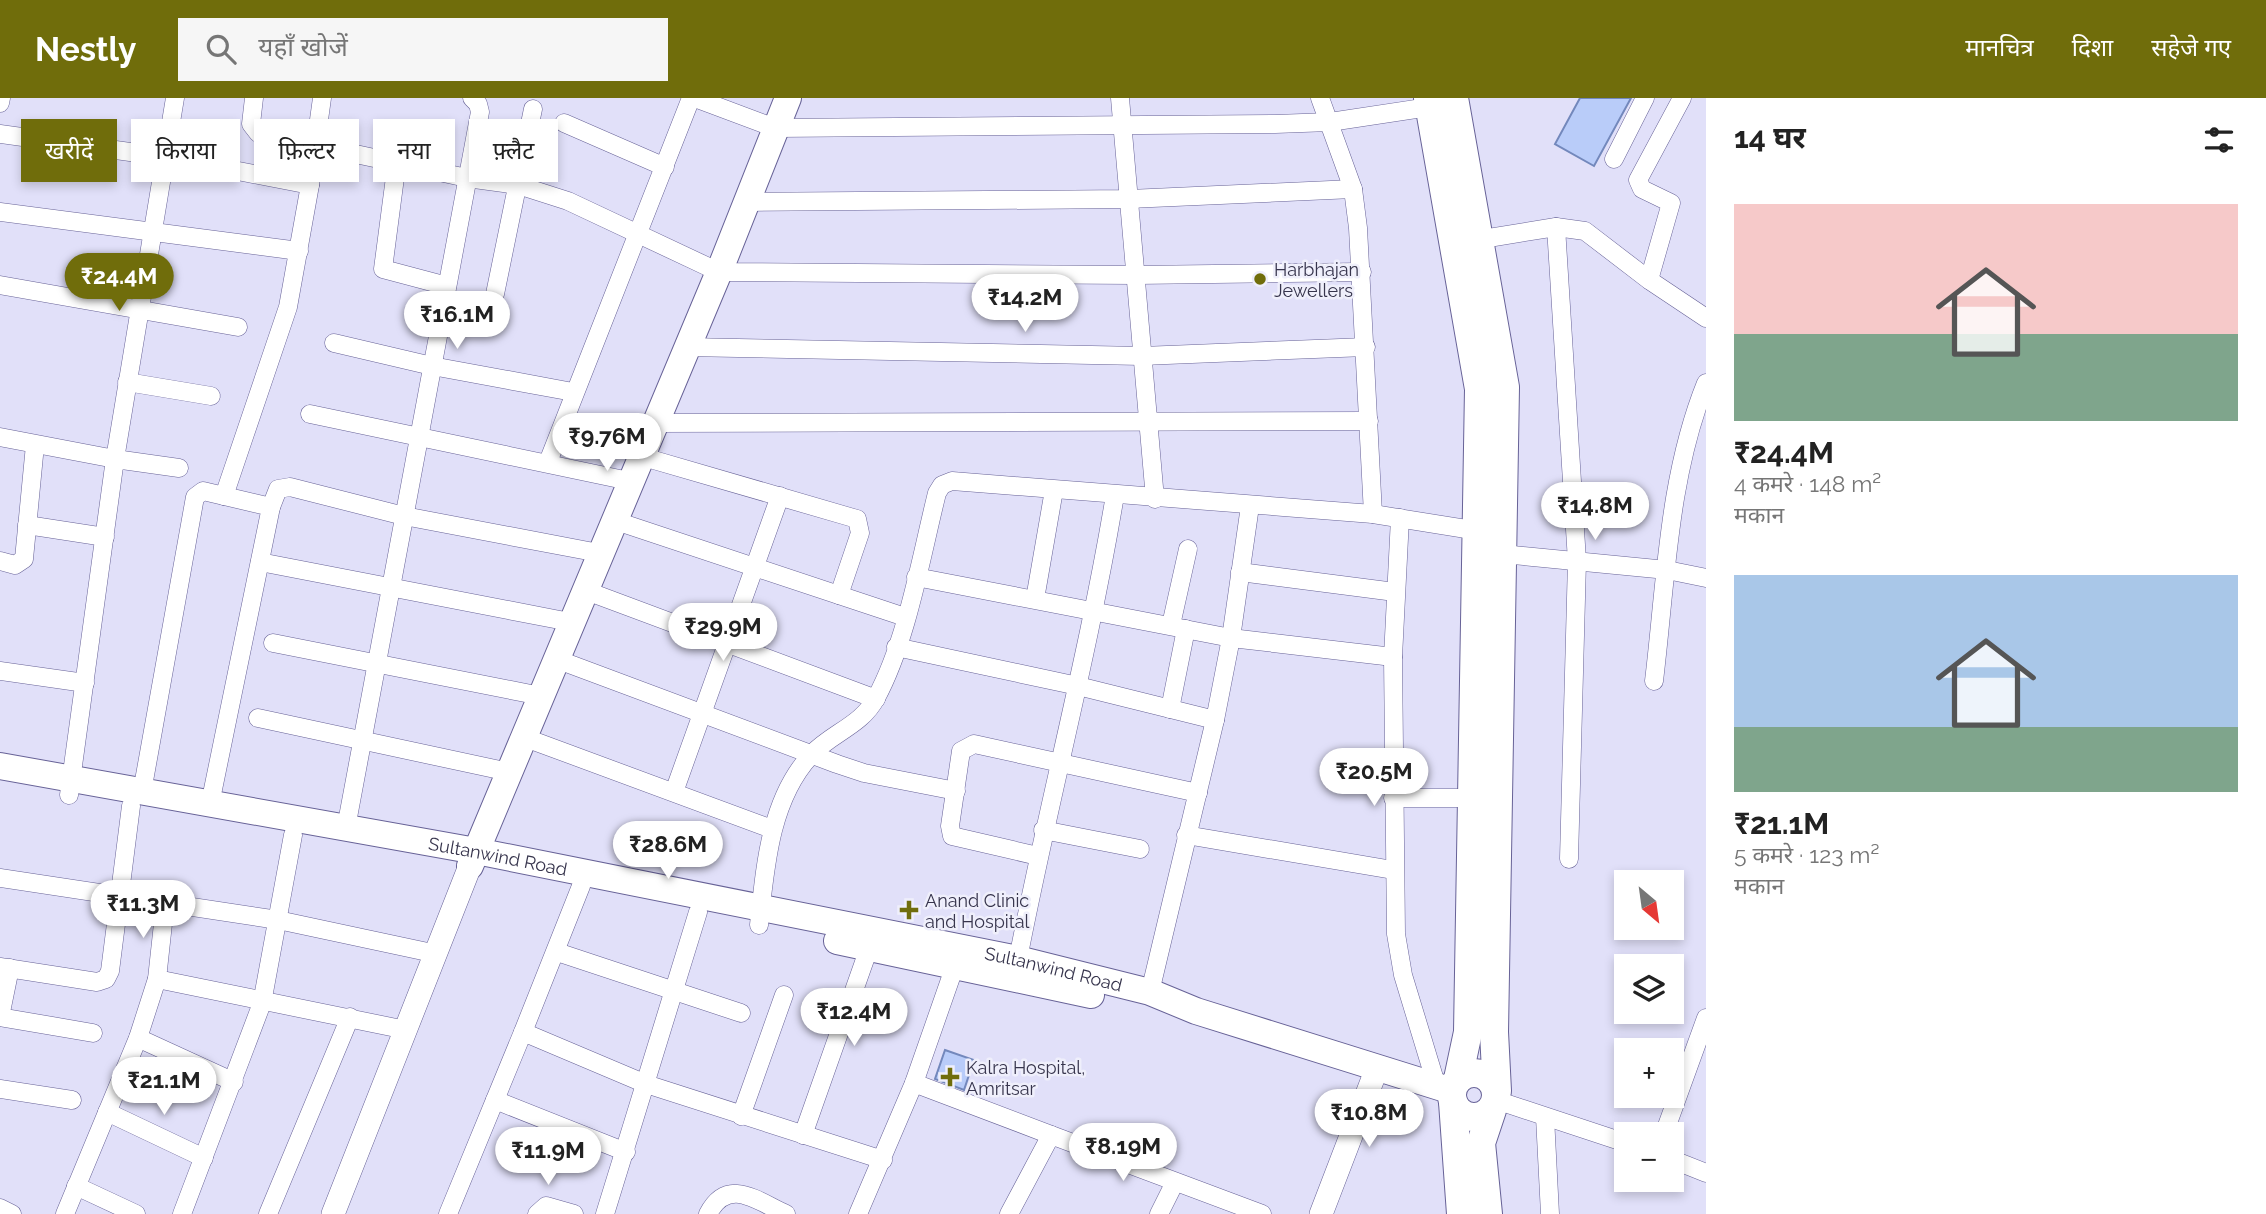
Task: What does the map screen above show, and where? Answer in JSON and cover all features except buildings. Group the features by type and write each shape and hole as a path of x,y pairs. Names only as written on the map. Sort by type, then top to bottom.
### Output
{"main road":[{"path":"473,858 653,423 719,272 744,202 788,98"},
{"path":"1437,101 1466,242 1494,540 1495,1100 1481,1143 1488,1214"},
{"path":"1461,1214 1450,1090 1468,1032 1472,798 1494,540"},
{"name":"Sultanwind Road","path":"0,766 71,787 293,835 473,858 957,957 1149,1007 1196,1011"},
{"path":"0,782 71,787"},
{"name":"Sultanwind Road","path":"136,799 210,804 346,828 698,912 760,916 869,948 957,957 1018,959 1150,992 1196,1011 1450,1090"},
{"path":"1450,1090 1466,1074 1484,1075 1495,1100"},
{"path":"1450,1090 1464,1116 1474,1118 1495,1100"}],"street":[{"path":"172,119 175,98"},
{"path":"254,98 254,130"},
{"path":"319,119 322,98"},
{"path":"346,828 480,113 478,104 472,98"},
{"path":"548,462 573,392 693,98 775,128 1330,122 1437,101"},
{"path":"1120,98 1155,499"},
{"path":"1320,98 1353,189 1362,272 1373,514"},
{"path":"1614,159 1645,98"},
{"path":"1649,280 1671,203 1642,190 1638,180 1682,98"},
{"path":"495,294 533,109"},
{"path":"565,123 665,167"},
{"path":"0,134 131,151"},
{"path":"240,171 310,185"},
{"path":"455,175 518,185 568,201 638,231 719,272 1136,275 1362,272"},
{"path":"71,787 115,459 161,182"},
{"path":"224,496 274,352 299,251 310,182"},
{"path":"394,182 383,269 447,286"},
{"path":"744,202 1129,199 1353,189"},
{"path":"0,212 299,251"},
{"path":"1556,227 1577,561 1569,859"},
{"path":"1466,242 1556,227 1585,231 1649,280 1706,317"},
{"path":"0,285 238,327"},
{"path":"334,343 432,366 573,392"},
{"path":"685,347 1142,356 1366,347"},
{"path":"127,382 211,396"},
{"path":"1654,681 1680,463 1691,421 1706,383"},
{"path":"310,414 629,481"},
{"path":"653,423 1148,424 1369,421"},
{"path":"0,437 179,468"},
{"path":"0,561 15,565 24,559 35,445"},
{"path":"640,456 857,519 860,533 839,595"},
{"path":"760,916 772,829 787,792 812,754 854,724 876,699 905,617 937,493 942,485 951,481 1373,514 1400,518 1577,561 1667,570 1706,578"},
{"path":"210,804 271,507 275,494 283,486 404,516 600,553"},
{"path":"1035,599 1054,490"},
{"path":"93,1033 0,1017 5,968 97,982 106,979 110,971 117,896 195,497 203,491 271,507"},
{"path":"1018,959 1043,830 1062,765 1096,612 1115,495"},
{"path":"674,792 779,496"},
{"path":"1150,992 1215,720 1231,638 1250,506"},
{"path":"1400,518 1393,657 1393,870 1400,962 1450,1090"},
{"path":"613,520 905,617"},
{"path":"27,525 104,537"},
{"path":"1170,709 1188,549"},
{"path":"260,562 570,622"},
{"path":"1240,572 1395,592"},
{"path":"916,577 1231,638 1393,657"},
{"path":"584,590 876,699"},
{"path":"273,643 376,666 541,696"},
{"path":"895,647 1078,686 1215,720"},
{"path":"556,659 864,773 956,791"},
{"path":"0,671 85,684"},
{"path":"258,718 509,772"},
{"path":"523,737 772,829"},
{"path":"1038,856 955,838 950,826 961,751 967,746 974,744 1198,793"},
{"path":"1393,798 1472,798"},
{"path":"1043,830 1140,849"},
{"path":"182,1214 262,1003 293,835"},
{"path":"1186,835 1393,870"},
{"path":"333,1214 473,858"},
{"path":"0,878 278,920 437,954"},
{"path":"447,1214 557,952 581,886"},
{"path":"65,1214 138,1038 157,979 165,905"},
{"path":"605,1214 698,912"},
{"path":"803,1135 869,948"},
{"path":"557,952 741,1013"},
{"path":"858,1214 914,1083 957,957"},
{"path":"157,979 262,1003 350,1017 406,1030"},
{"path":"741,1116 784,995"},
{"path":"268,1214 350,1017"},
{"path":"1668,1122 1706,1018"},
{"path":"523,1032 646,1084 883,1160"},
{"path":"138,1038 234,1082"},
{"path":"1321,1214 1377,1068"},
{"path":"914,1083 1262,1214"},
{"path":"0,1089 72,1100"},
{"path":"495,1100 626,1152"},
{"path":"1495,1100 1614,1139"},
{"path":"107,1112 205,1158"},
{"path":"1545,1117 1550,1214"},
{"path":"1009,1214 1051,1135"},
{"path":"1684,1165 1706,1174"},
{"path":"1159,1214 1175,1182"},
{"path":"76,1186 136,1214"},
{"path":"708,1214 720,1196 729,1193 748,1196 786,1214"},
{"path":"537,1214 546,1206 554,1206 574,1214"},
{"path":"0,1208 12,1214"}],"place":[{"name":"Harbhajan Jewellers","path":"1260,279"},
{"name":"Anand Clinic and Hospital","path":"909,910"},
{"name":"Kalra Hospital, Amritsar","path":"950,1077"}]}
